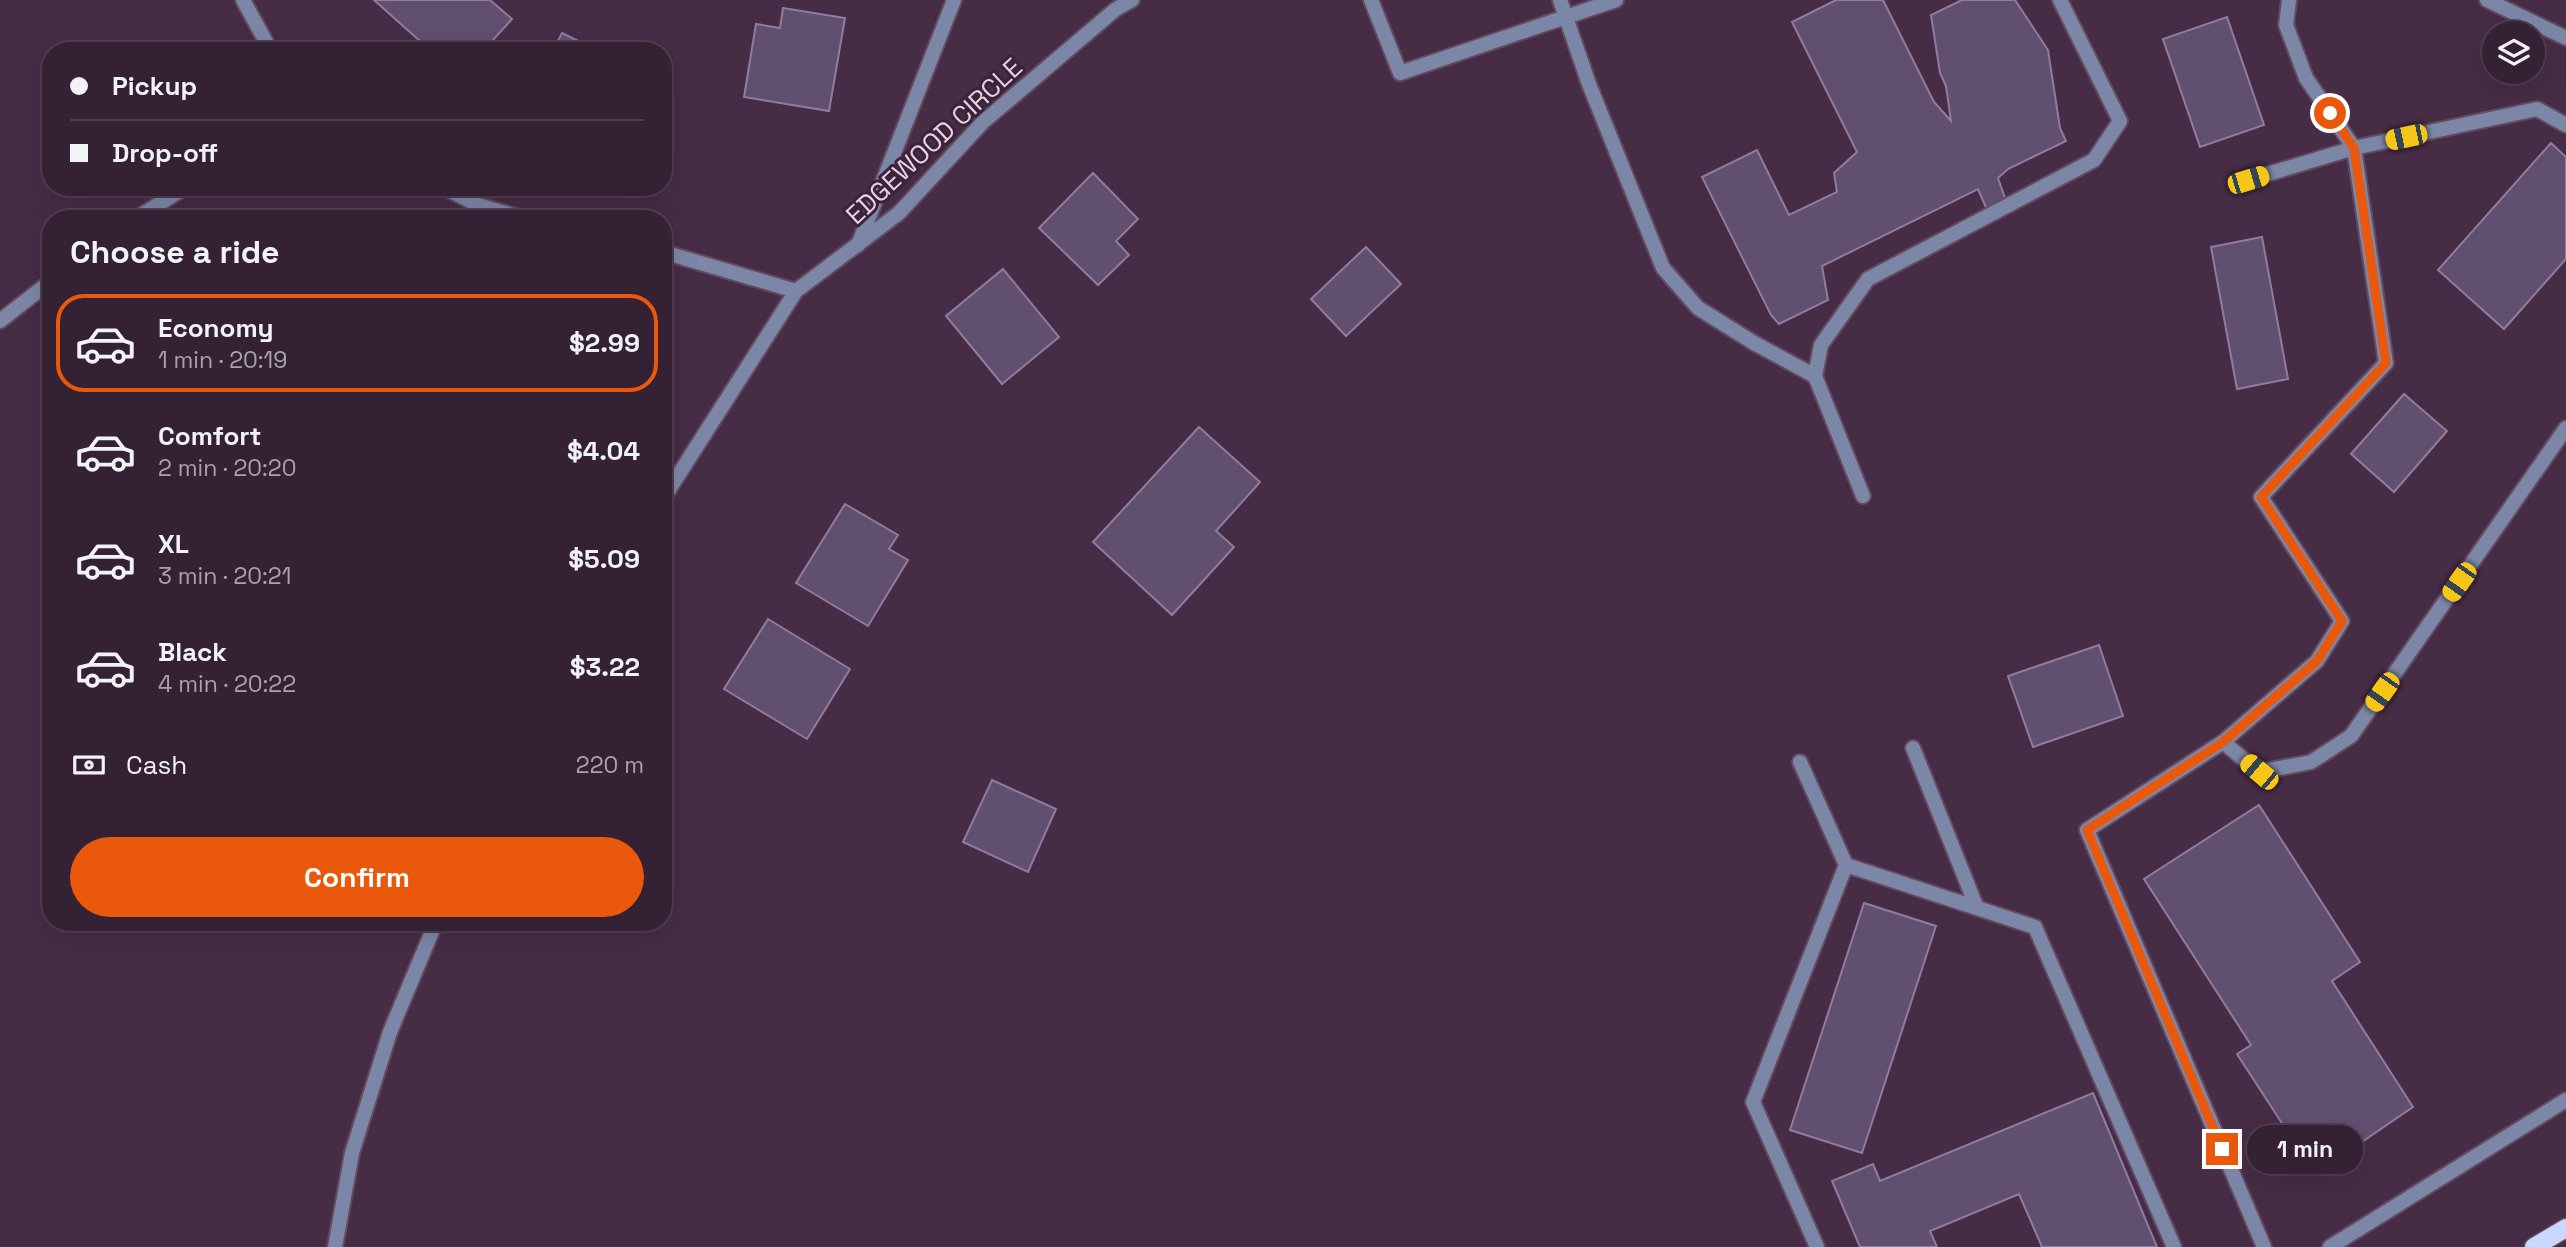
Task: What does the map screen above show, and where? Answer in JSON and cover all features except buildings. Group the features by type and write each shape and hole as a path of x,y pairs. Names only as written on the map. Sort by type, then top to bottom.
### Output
{"main road":[{"path":"2534,1247 2566,1228"}],"street":[{"path":"243,0 266,42"},
{"path":"858,246 954,0"},
{"name":"EDGEWOOD CIRCLE","path":"672,485 796,291 899,213 984,122 1116,9 1132,0"},
{"path":"1371,0 1399,73 1616,0"},
{"path":"1560,0 1589,84 1664,268 1698,308 1754,343 1815,376"},
{"path":"1863,496 1815,376 1821,345 1868,279 2094,160 2120,121 2060,0"},
{"path":"2264,1247 2087,830 2223,742 2317,661 2342,621 2261,497 2386,363 2354,148 2306,78 2286,26 2289,0"},
{"path":"2487,0 2566,38"},
{"path":"2248,180 2354,148 2537,109 2566,125"},
{"path":"149,210 172,196"},
{"path":"460,196 495,210"},
{"path":"672,255 796,291"},
{"path":"0,321 42,288"},
{"path":"2223,742 2259,772 2311,761 2351,736 2566,428"},
{"path":"1913,748 1977,908"},
{"path":"1800,762 1846,865 1753,1102 1817,1247"},
{"path":"1846,865 2035,927 2174,1247"},
{"path":"335,1247 352,1153 390,1032 432,931"},
{"path":"2330,1247 2566,1100"}],"route":[{"path":"2222,1149 2087,830 2223,742 2317,661 2342,621 2261,497 2386,363 2362,220 2354,148 2330,113"}]}
